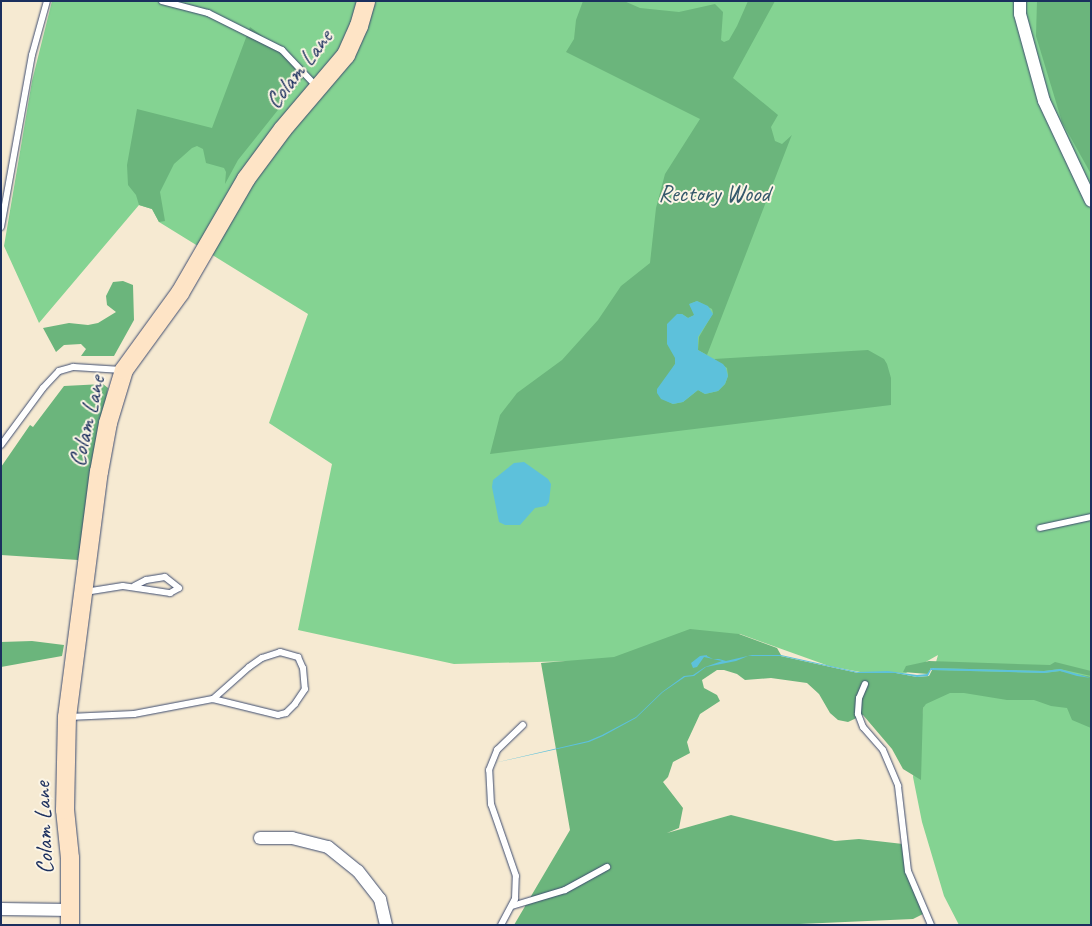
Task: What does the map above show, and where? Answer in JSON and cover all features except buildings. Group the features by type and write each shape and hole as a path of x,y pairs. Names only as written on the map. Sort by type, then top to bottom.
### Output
{"street":[{"name":"Colam Lane","path":"70,917 70,858 65,810 67,717 99,472 108,424 124,370 180,293 246,179 283,129 346,55 359,26 366,1"},
{"path":"1020,1 1020,14 1044,101 1091,201"},
{"path":"260,838 292,838 328,847 358,871 380,899 386,925"},
{"path":"1,909 70,917"}],"lane":[{"path":"1,227 32,55 47,1"},
{"path":"162,1 208,13 282,50 317,88"},
{"path":"1,445 43,388 59,371 73,367 124,370"},
{"path":"1040,528 1091,517"},
{"path":"82,593 100,588 134,586 170,593 180,588 165,576 146,580 134,586"},
{"path":"67,717 134,714 214,699 278,715 286,713 305,689 303,668 298,658 280,652 262,658 249,667 214,699"},
{"path":"865,684 860,698 858,714 863,728 883,750 898,786 908,871 931,925"},
{"path":"501,925 515,899 516,876 492,804 489,770 497,750 523,725"},
{"path":"512,906 565,890 607,867"}],"green space":[{"path":"52,1 1091,1 1091,925 959,925 944,896 922,822 913,777 923,708 938,655 906,673 860,672 829,666 740,634 613,660 454,664 298,630 332,464 269,423 308,314 159,222 152,209 139,205 39,323 4,246 32,81"},
{"name":"Rectory Wood","path":"583,1 624,1 640,8 679,12 715,4 723,12 721,40 724,42 729,40 748,1 775,1 733,78 778,115 771,127 775,141 782,144 792,135 707,355 698,350 699,337 713,313 712,309 697,301 690,304 695,315 688,318 682,314 677,314 675,364 661,398 673,404 683,402 698,390 705,394 718,391 725,384 728,376 727,368 714,359 868,350 884,359 887,364 891,378 891,405 490,454 500,415 517,393 562,360 598,320 621,286 650,263 656,208 665,174 700,119 566,52 574,39 576,20"},
{"path":"1037,1 1091,1 1091,174 1062,122 1036,36"},
{"path":"250,27 305,76 238,160 225,184 226,172 224,168 206,163 203,149 197,146 192,148 174,164 160,192 165,221 159,222 152,209 139,205 136,195 128,185 127,165 137,109 212,128"},
{"path":"123,281 133,285 134,320 114,356 81,356 86,349 81,344 64,345 56,352 43,328 69,323 88,325 98,323 116,312 107,305 106,296 113,282"},
{"path":"103,384 108,388 78,560 1,555 1,467 30,425 33,427 64,386"},
{"path":"690,629 739,634 777,648 781,655 776,655 858,673 896,673 917,677 929,676 932,670 1044,673 1060,671 1091,677 1091,728 1072,720 1067,708 1051,706 1034,700 1007,700 964,693 950,693 926,704 923,708 921,780 903,769 892,749 863,715 848,722 838,720 830,713 819,694 807,683 771,678 745,680 737,674 717,670 702,680 704,688 717,695 720,701 700,714 687,742 690,753 673,762 668,777 663,782 683,808 679,828 667,833 731,815 835,841 859,839 903,844 909,877 925,913 913,919 777,925 514,925 570,830 541,663 614,657"},
{"path":"32,641 64,645 62,656 1,667 1,642"},
{"path":"929,661 1050,665 1055,662 1091,671 1091,676 1060,669 1044,671 931,668 928,674 903,672 906,666"}],"water":[{"path":"697,301 708,306 713,314 698,337 698,350 723,364 728,376 725,384 718,391 705,394 698,390 683,402 673,404 661,399 657,393 657,389 675,364 675,358 667,344 667,324 677,314 682,314 688,318 694,315 689,304"},
{"path":"524,462 548,479 551,484 549,502 546,506 535,508 520,525 505,525 499,522 492,487 493,480 514,463"},
{"path":"707,655 713,659 704,657 697,667 693,668 691,663 700,656"},
{"path":"752,655 781,655 858,672 888,671 917,675 927,674 931,668 1044,671 1060,669 1091,678 1060,671 1044,673 931,670 928,676 917,677 895,673 858,673 781,656 748,656 736,661 706,667 694,676 685,677 663,692 636,718 589,742 494,763 588,741 602,735 636,717 662,692 684,676 693,675 705,667 722,661 713,659 726,661"}]}
